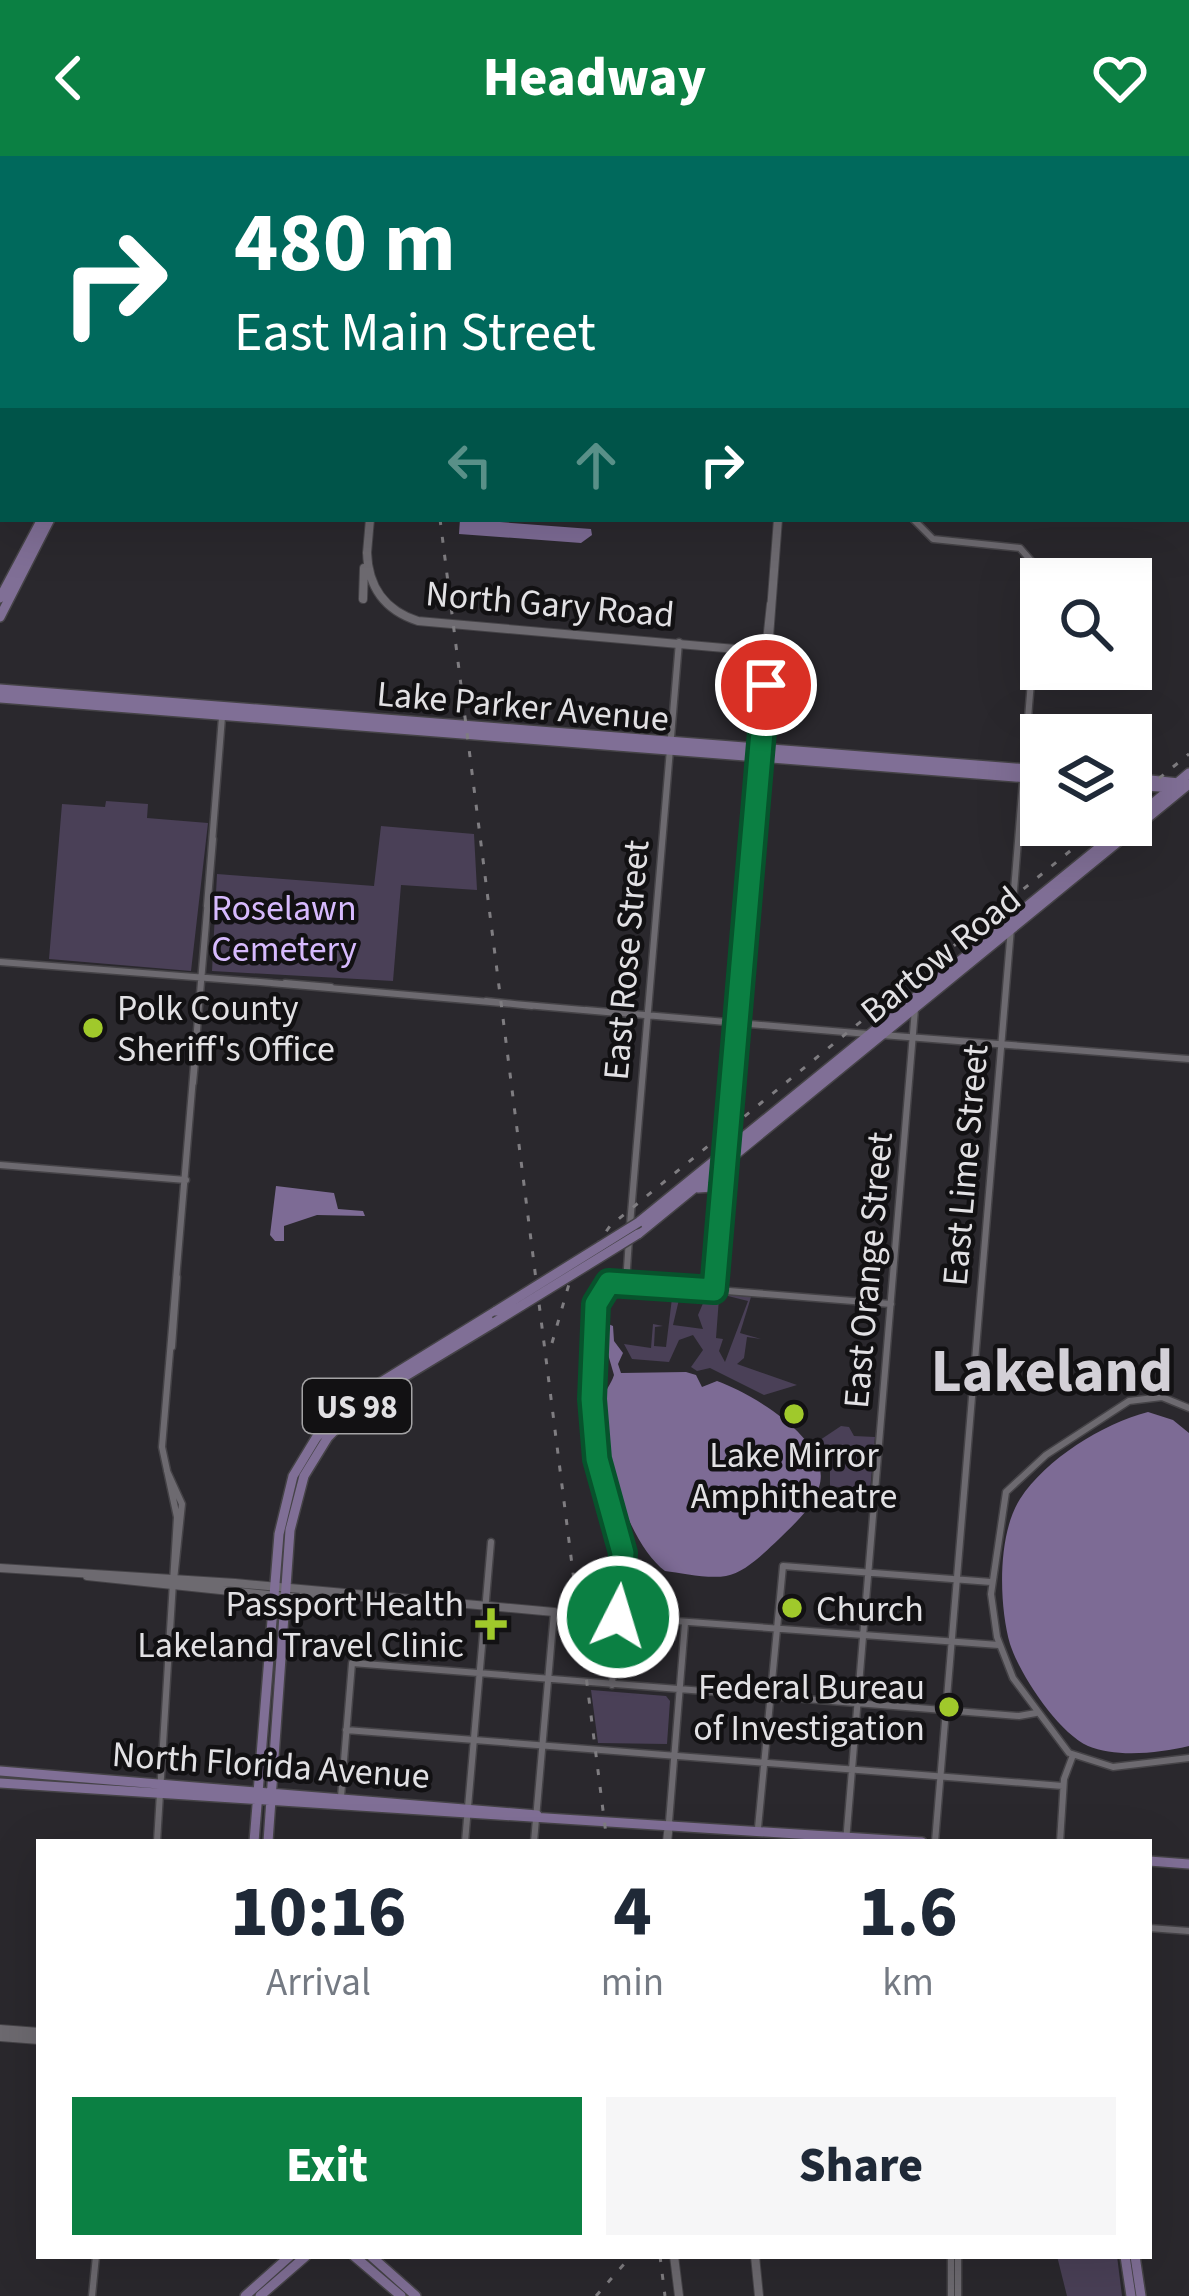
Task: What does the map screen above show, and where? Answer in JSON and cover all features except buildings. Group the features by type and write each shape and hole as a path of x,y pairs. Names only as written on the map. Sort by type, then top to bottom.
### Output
{"main road":[{"path":"0,598 44,522"},
{"path":"0,617 45,522"},
{"path":"363,598 370,522"},
{"path":"721,1202 778,522"},
{"name":"North Gary Road","path":"367,552 368,570 381,598 413,619 766,651"},
{"name":"Lake Parker Avenue","path":"0,693 1020,773"},
{"name":"Lake Parker Avenue","path":"222,712 549,743 617,740 669,748"},
{"name":"Bartow Road","path":"725,1151 870,1034 1010,932 1183,786 1189,773"},
{"path":"1152,784 1183,786"},
{"name":"Bartow Road","path":"1152,808 1183,786"},
{"name":"Bartow Road","path":"724,1165 884,1035 916,1002 1102,846"},
{"name":"US 98","path":"639,1228 725,1151"},
{"name":"US 98","path":"271,1797 289,1487 326,1425 370,1386 639,1228 724,1165"},
{"path":"693,1190 711,1187 721,1202"},
{"path":"0,1568 554,1612"},
{"name":"US 98","path":"258,1797 281,1591"},
{"name":"North Florida Avenue","path":"0,1771 258,1797 341,1797 468,1810"},
{"name":"North Florida Avenue","path":"0,1783 160,1788"},
{"path":"254,1839 258,1797"},
{"path":"268,1839 271,1797"},
{"name":"North Florida Avenue","path":"271,1797 758,1828 846,1839"},
{"path":"371,1806 400,1802"},
{"path":"668,1839 669,1822"},
{"path":"757,1839 758,1828"},
{"path":"1152,1861 1189,1864"},
{"path":"0,2033 36,2036"},
{"path":"245,2296 287,2259"},
{"path":"260,2296 303,2259"},
{"path":"358,2259 401,2296"},
{"path":"373,2259 416,2296"},
{"path":"674,2259 679,2296"},
{"path":"754,2259 760,2296"},
{"path":"1125,2259 1131,2296"},
{"path":"1135,2259 1141,2296"}],"street":[{"name":"East Lime Street","path":"916,522 935,540 1020,548 1038,563 1028,714"},
{"name":"East Rose Street","path":"626,1283 679,642"},
{"path":"157,1839 182,1511 163,1447 222,712"},
{"name":"East Lime Street","path":"934,1839 1020,822"},
{"path":"0,962 1189,1059"},
{"name":"East Orange Street","path":"846,1839 916,1002"},
{"path":"0,1165 186,1180"},
{"path":"714,1290 721,1202"},
{"path":"613,1685 623,1553 597,1459 592,1399 599,1294 609,1283 626,1283 891,1304"},
{"path":"1189,1408 1162,1397 1138,1398 1046,1455 1001,1500 991,1582 999,1645 1036,1713 1073,1756 1123,1768 1189,1758"},
{"path":"465,1839 491,1542"},
{"path":"758,1828 783,1566 991,1582"},
{"path":"534,1839 554,1612 999,1645"},
{"path":"669,1822 685,1622"},
{"path":"341,1797 352,1663 1036,1713"},
{"path":"346,1730 1064,1782 1087,1761"},
{"path":"1060,1839 1062,1746"},
{"path":"1064,1782 1073,1756"},
{"path":"1152,1928 1189,1931"},
{"path":"92,2296 96,2259"},
{"path":"954,2259 954,2296"}],"green space":[{"path":"106,801 148,804 147,818 208,823 191,971 49,959 62,804 105,807"},
{"name":"Roselawn Cemetery","path":"381,826 474,834 477,890 401,885 393,981 212,971 217,874 374,886"},
{"path":"673,1290 681,1291 673,1325 703,1329 698,1315 704,1301 686,1298 686,1292 704,1293 708,1302 719,1298 716,1338 723,1339 719,1351 725,1362 748,1301 720,1294 751,1297 740,1333 761,1339 747,1337 744,1358 737,1364 797,1385 764,1395 710,1368 697,1371 691,1367 703,1350 693,1335 679,1340 669,1362 632,1359 624,1344 651,1348 653,1324 663,1326 655,1327 654,1346 666,1347"},
{"path":"841,1426 849,1427 854,1436 875,1437 870,1491 830,1486 830,1464 817,1442"},
{"path":"591,1690 666,1696 670,1701 667,1744 598,1743"},
{"path":"1058,2259 1117,2259 1122,2296 1067,2296"}],"shaded area":[{"path":"460,522 499,522 591,529 592,535 581,543 459,534"},
{"path":"276,1186 334,1193 338,1209 363,1211 365,1216 317,1215 284,1226 284,1241 275,1241 270,1235"},
{"path":"606,1323 613,1326 614,1341 623,1353 618,1364 621,1373 686,1372 696,1375 702,1387 717,1381 786,1421 814,1453 820,1470 812,1502 779,1539 740,1571 711,1577 665,1571 638,1539 618,1491 605,1441 603,1400 614,1375 603,1337"},
{"path":"1148,1412 1173,1420 1189,1433 1189,1746 1112,1752 1076,1739 1022,1671 1006,1628 1004,1551 1020,1499 1044,1470 1094,1434"}],"railway":[{"path":"440,522 607,1839"},
{"path":"1152,784 1189,754"},
{"path":"552,1343 569,1284 610,1226 1076,846"},
{"path":"596,2296 628,2259"},
{"path":"660,2259 665,2296"}],"place":[{"name":"Polk County Sheriff's Office","path":"93,1028"},
{"name":"Lake Mirror Amphitheatre","path":"794,1414"},
{"name":"Church","path":"792,1608"},
{"name":"Passport Health Lakeland Travel Clinic","path":"491,1624"},
{"name":"Federal Bureau of Investigation","path":"949,1707"}],"district":[{"name":"Lakeland","path":"1052,1370"}],"route":[{"path":"618,1617 622,1543 602,1480 592,1417 596,1304 602,1287 609,1283 714,1290 766,685"}]}
